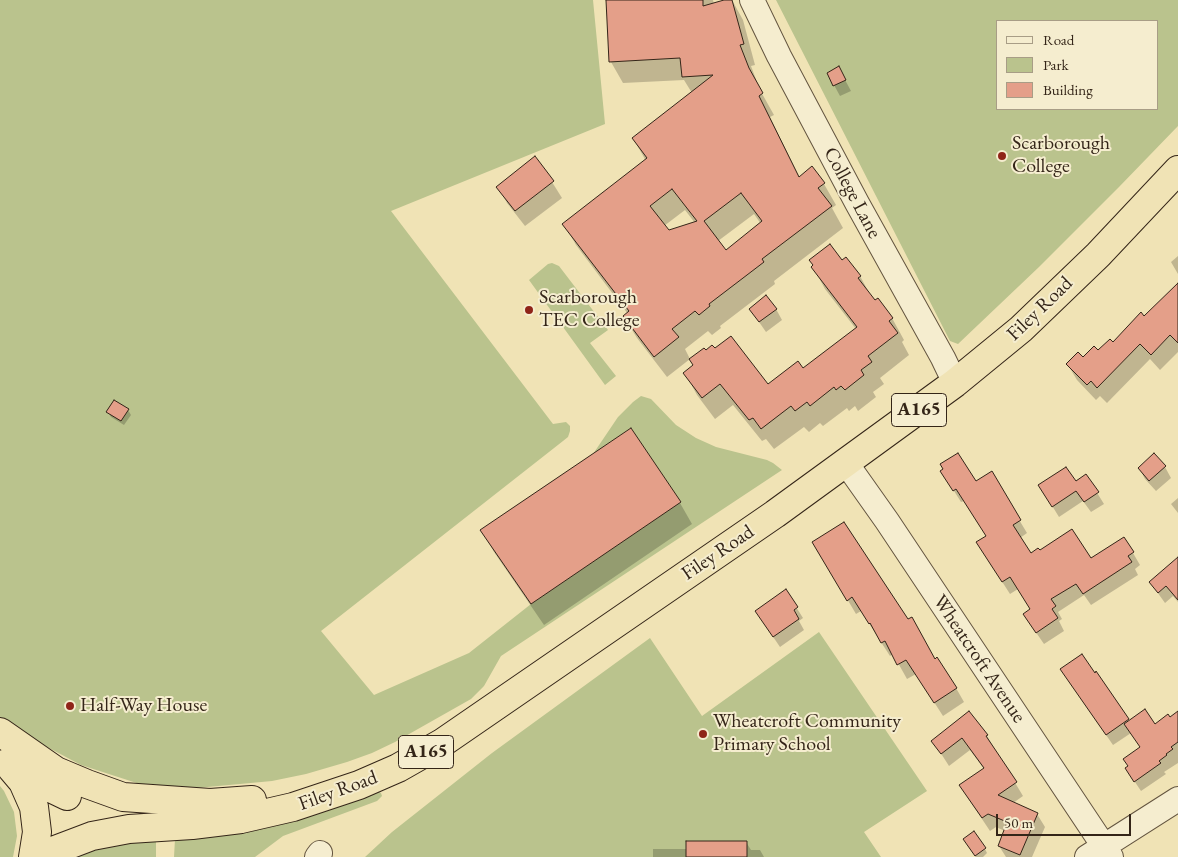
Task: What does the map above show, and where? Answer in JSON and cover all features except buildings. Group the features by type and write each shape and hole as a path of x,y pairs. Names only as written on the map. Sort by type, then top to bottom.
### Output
{"highway":[{"name":"Filey Road","path":"48,857 55,850 92,836 129,829 241,818 293,807 359,785 398,768 442,744 630,612 775,514 955,383 1021,329 1098,255 1178,170"},
{"path":"0,732 56,771 123,796 210,803 272,797 380,766 438,731 570,641 630,612"},
{"name":"Filey Road","path":"4,761 65,796 99,807 192,824"},
{"name":"Filey Road","path":"4,761 23,782 34,807 37,832 33,857"}],"street":[{"name":"College Lane","path":"752,0 779,56 955,383"},
{"name":"Wheatcroft Avenue","path":"846,463 893,530 1101,853"},
{"path":"1101,853 1178,799"}],"green space":[{"path":"0,0 593,0 605,124 391,211 553,424 566,422 570,426 570,431 568,437 321,631 374,695 469,653 531,604 681,502 631,428 593,454 618,417 641,396 651,399 676,425 696,438 716,447 767,460 782,470 501,656 484,686 471,699 395,742 347,762 306,774 272,781 186,789 149,787 81,765 0,722"},
{"name":"Scarborough College","path":"776,0 1178,0 1178,126 1039,267 958,344 950,341"},
{"path":"552,263 559,266 608,330 590,343 616,376 605,385 529,280 548,264"},
{"name":"Wheatcroft Community Primary School","path":"819,632 927,791 864,832 881,857 365,857 392,832 492,753 650,638 702,716"},
{"path":"0,786 14,812 17,836 13,857 0,857"},
{"path":"378,791 382,796 377,801 283,836 255,857 174,857 175,839"},
{"path":"156,838 156,857 70,857 98,846"}],"place":[{"name":"Scarborough College","path":"1002,156"},
{"name":"Scarborough TEC College","path":"529,310"},
{"name":"Half-Way House","path":"70,706"},
{"name":"Wheatcroft Community Primary School","path":"703,734"}]}
